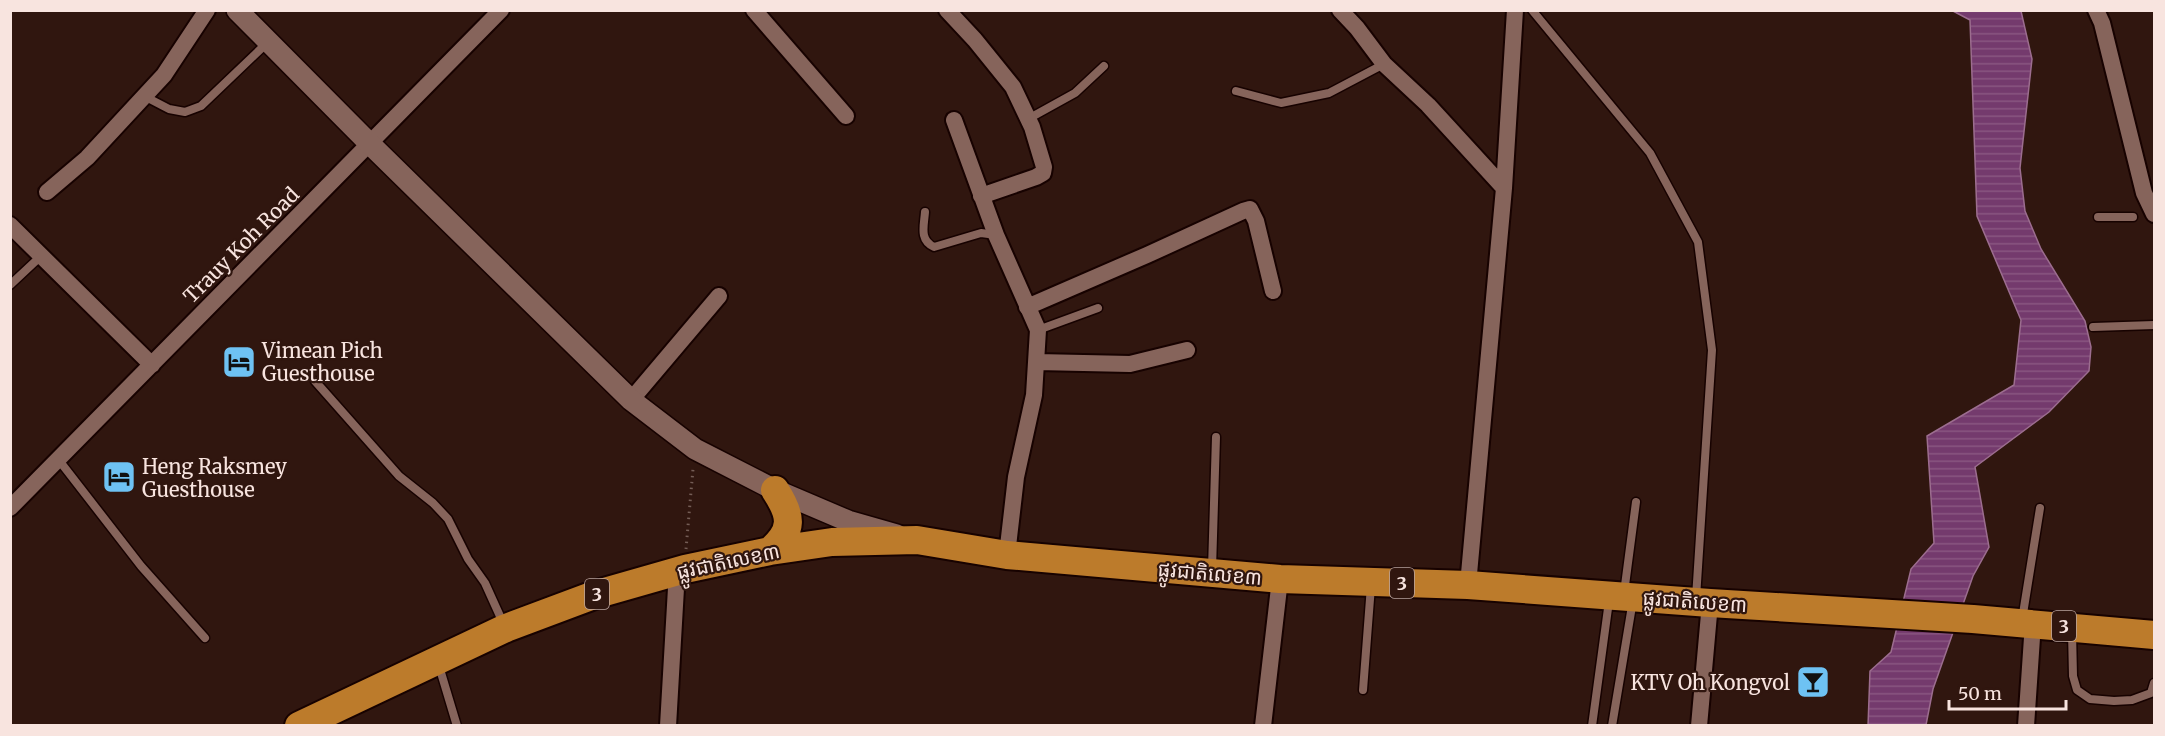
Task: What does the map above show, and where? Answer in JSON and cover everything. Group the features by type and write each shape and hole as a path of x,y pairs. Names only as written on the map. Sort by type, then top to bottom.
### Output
{"highway":[{"path":"770,551 783,539 788,523 786,507 775,490"},
{"name":"ផ្លូវជាតិលេខ៣","path":"299,726 506,628 594,595 681,570 770,551 832,542 917,540 1007,555 1280,579 1468,585 2027,623 2154,635"}],"street":[{"path":"47,192 87,158 164,75 207,10"},
{"path":"237,10 631,400 694,449 775,490 848,520 917,540"},
{"path":"754,10 846,116"},
{"path":"947,10 975,39 1013,87 1028,119 1044,167 1043,173 1036,177 981,196"},
{"path":"1340,10 1357,28 1384,64 1428,105 1504,188"},
{"path":"1468,585 1504,188 1515,10"},
{"path":"2096,10 2102,23 2144,193 2152,215"},
{"name":"Trauy Koh Road","path":"10,508 370,144 494,13"},
{"path":"954,120 996,235 1038,330 1034,395 1016,477 1007,555"},
{"path":"1027,307 1243,211 1250,210 1256,221 1273,291"},
{"path":"10,225 152,365"},
{"path":"631,400 719,296"},
{"path":"1037,362 1130,364 1187,350"},
{"path":"668,726 681,570"},
{"path":"1263,726 1280,579"},
{"path":"1699,726 1703,602"},
{"path":"2026,726 2027,623"}],"lane":[{"path":"1532,10 1650,153 1698,242 1712,350 1703,602"},
{"path":"144,96 169,108 185,112 201,106 268,42"},
{"path":"1236,92 1281,103 1329,93 1384,64"},
{"path":"1028,119 1075,93 1104,66"},
{"path":"925,212 923,235 928,244 934,247 981,233 996,235"},
{"path":"2098,217 2133,217"},
{"path":"10,285 41,256"},
{"path":"1038,330 1098,308"},
{"path":"2093,327 2154,326"},
{"path":"315,381 399,476 433,503 448,519 468,559 485,583 506,628"},
{"path":"1212,573 1216,437"},
{"path":"58,459 141,566 206,638"},
{"path":"1612,726 1622,596 1636,502"},
{"path":"2027,623 2040,508"},
{"path":"1364,690 1371,582"},
{"path":"1592,726 1622,596"},
{"path":"2072,627 2073,676 2077,690 2090,699 2132,700 2151,693 2154,683"},
{"path":"437,659 457,726"}],"path":[{"path":"681,570 694,449"}],"shaded area":[{"path":"1953,11 2021,11 2032,59 2020,168 2025,211 2041,249 2085,321 2091,347 2089,371 2049,412 1975,467 1989,547 1973,576 1933,689 1926,725 1868,726 1870,671 1891,652 1911,569 1934,543 1927,436 2014,385 2021,320 1977,216 1970,20"}],"place":[{"name":"Vimean Pich Guesthouse","path":"239,362"},
{"name":"Heng Raksmey Guesthouse","path":"119,477"},
{"name":"KTV Oh Kongvol","path":"1813,682"}]}
